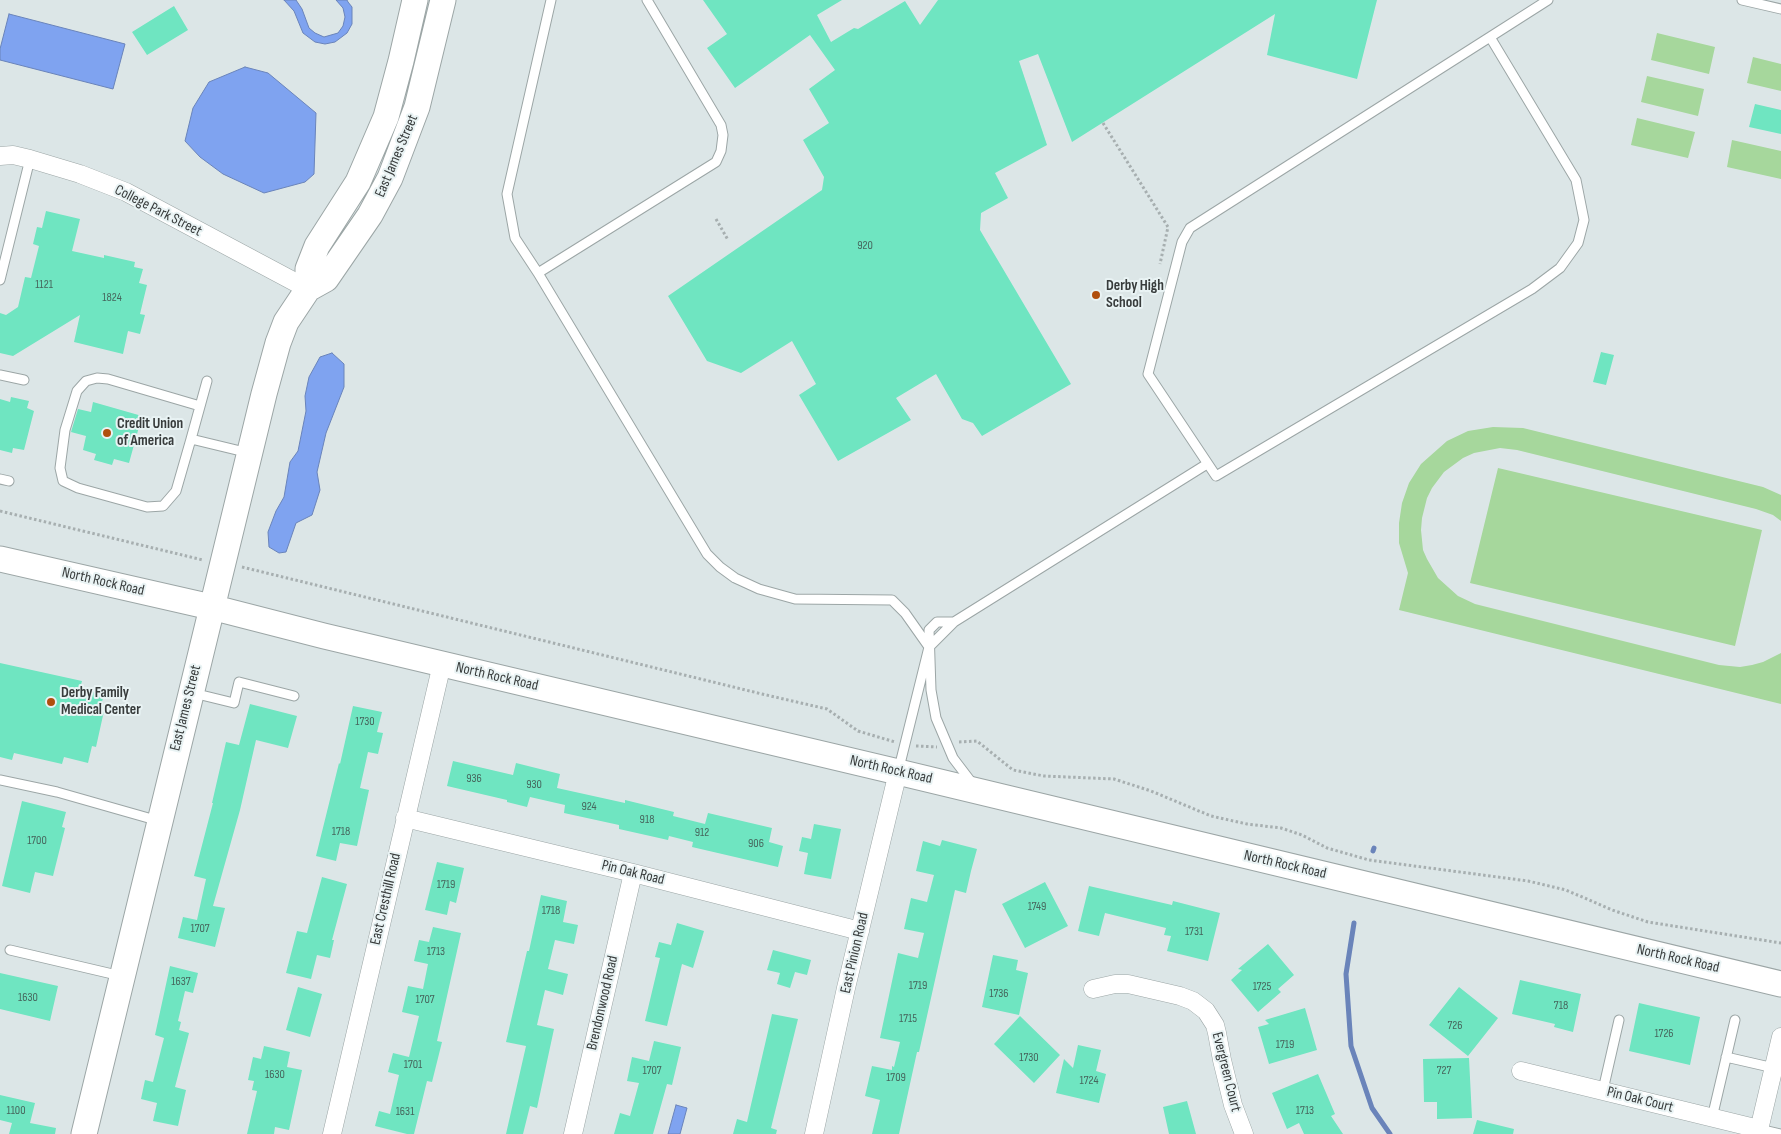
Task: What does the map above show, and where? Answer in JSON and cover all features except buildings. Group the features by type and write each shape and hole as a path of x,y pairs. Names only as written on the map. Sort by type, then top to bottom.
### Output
{"main road":[{"name":"East James Street","path":"308,289 308,269 317,246 358,182 386,117 415,0"},
{"name":"East James Street","path":"84,1134 190,692 278,343 286,322 308,289 326,279 370,215 390,178 417,107 443,0"},
{"name":"North Rock Road","path":"0,559 211,607 324,636 1781,984"}],"street":[{"name":"College Park Street","path":"0,156 13,155 30,159 80,174 126,192 308,289"},
{"name":"East Cresthill Road","path":"332,1134 442,664"},
{"name":"East Pinion Road","path":"814,1134 898,772"},
{"name":"Pin Oak Road","path":"405,818 633,872 860,931"},
{"name":"Brendonwood Road","path":"573,1134 633,872"},
{"name":"Evergreen Court","path":"1092,989 1115,984 1128,984 1180,996 1193,1001 1206,1011 1218,1033 1222,1060 1233,1105 1244,1134"},
{"path":"1759,1132 1781,1037"},
{"name":"Pin Oak Court","path":"1521,1071 1604,1090 1759,1132"}],"lane":[{"path":"551,0 507,194 515,238 707,554 735,578 759,589 795,599 892,600 905,613 929,647 931,690 936,718 953,758 978,791"},
{"path":"538,273 716,162 721,151 721,125 647,0"},
{"path":"1490,37 1576,180 1584,220 1578,243 1560,268 1532,288 1216,476 1148,374 1182,242 1190,228 1548,0"},
{"path":"1742,0 1781,9"},
{"path":"0,280 30,159"},
{"path":"0,375 24,380"},
{"path":"200,406 108,378 96,378 86,381 76,391 64,430 60,468 63,481 78,488 147,507 163,506 176,491 191,439 207,381"},
{"path":"191,439 249,453"},
{"path":"898,772 929,647 954,622 1208,464"},
{"path":"190,692 234,703 239,682 294,696"},
{"path":"0,780 66,794 159,821"},
{"path":"10,950 122,976"},
{"path":"1604,1090 1619,1020"},
{"path":"1712,1118 1735,1020"},
{"path":"1726,1057 1774,1068"},
{"path":"1759,1132 1780,1134"}],"path":[{"path":"1103,123 1168,227 1160,264"},
{"path":"716,219 728,240"},
{"path":"0,511 197,559"},
{"path":"243,567 827,709 858,731 868,734"},
{"path":"953,745 960,742 977,741 1013,770 1044,776 1114,779 1151,791 1211,816 1247,824 1281,828 1302,835 1327,848 1369,860 1528,880 1566,890 1612,910 1648,922 1781,943"}],"green space":[{"path":"1657,33 1715,47 1709,74 1651,60"},
{"path":"1753,57 1781,64 1781,91 1747,83"},
{"path":"1647,76 1704,89 1698,116 1641,102"},
{"path":"1637,118 1695,132 1688,158 1631,145"},
{"path":"1732,140 1781,151 1781,179 1727,167"},
{"path":"1493,427 1523,428 1763,487 1781,495 1781,521 1773,515 1756,509 1517,450 1500,448 1474,453 1463,458 1444,472 1427,498 1421,530 1423,550 1438,578 1458,596 1475,604 1719,665 1740,667 1752,665 1781,653 1781,704 1399,610 1408,573 1399,543 1399,523 1402,503 1409,483 1421,464 1447,441 1468,431"},
{"path":"1498,468 1762,530 1735,646 1470,583"}],"water":[{"path":"284,0 296,0 302,9 309,28 324,37 338,33 343,26 345,17 343,8 336,0 347,0 352,7 352,24 347,33 335,42 325,44 315,42 303,33 294,11"},
{"path":"9,14 125,44 113,89 0,60 0,49"},
{"path":"245,67 268,73 316,113 314,174 305,182 264,193 223,174 200,157 185,141 193,108 209,82"},
{"path":"332,353 344,364 344,387 326,433 317,472 320,490 312,515 296,523 286,552 279,553 269,547 268,532 284,497 290,462 298,451 306,411 305,396 309,377 320,357"},
{"path":"676,1105 687,1108 680,1134 668,1134"}],"waterway":[{"path":"1354,923 1346,974 1351,1046 1372,1108 1390,1134"}],"place":[{"name":"Derby High School","path":"1096,295"},
{"name":"Credit Union of America","path":"107,433"},
{"name":"Derby Family Medical Center","path":"51,702"}]}
